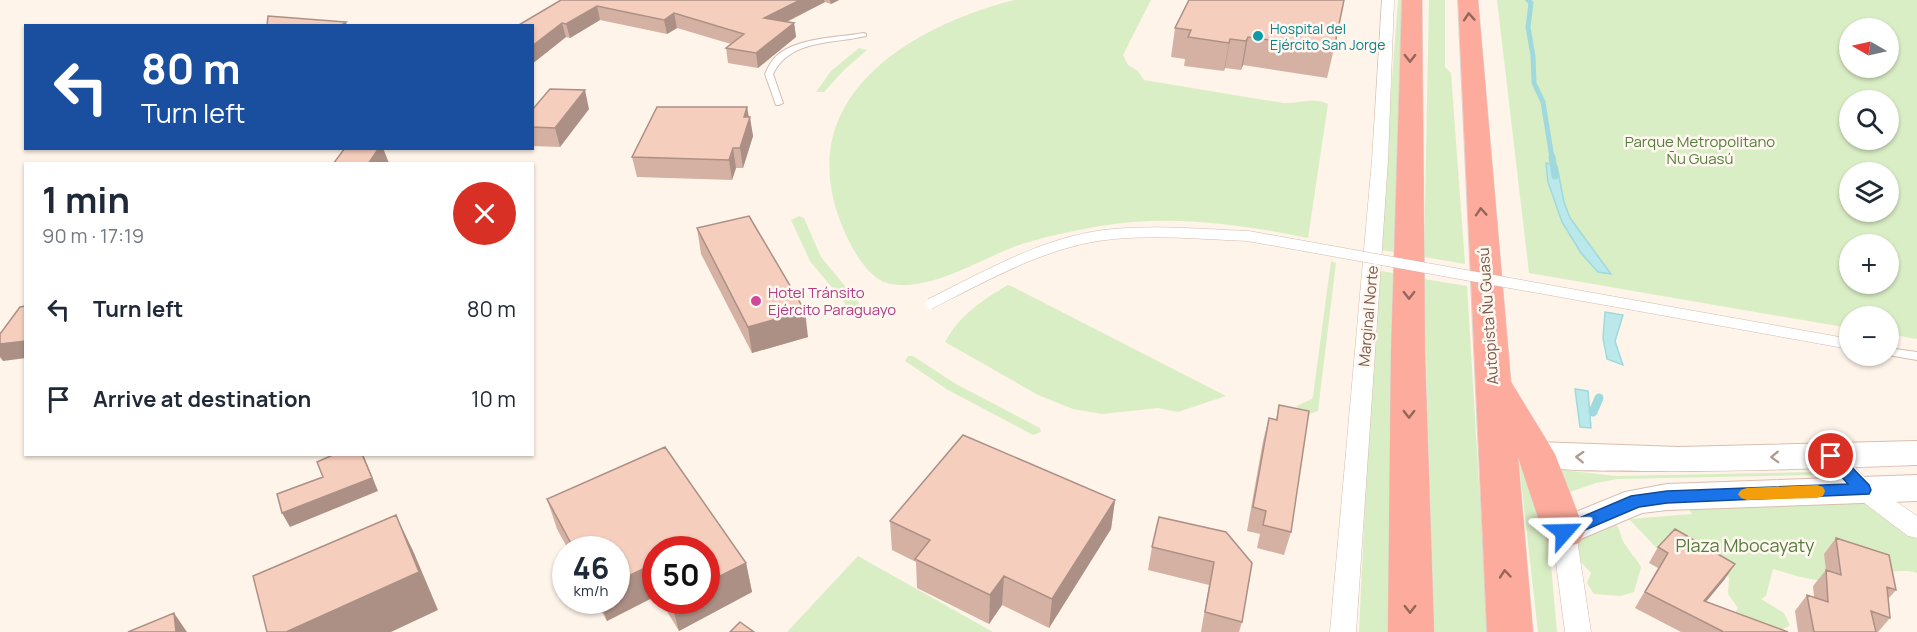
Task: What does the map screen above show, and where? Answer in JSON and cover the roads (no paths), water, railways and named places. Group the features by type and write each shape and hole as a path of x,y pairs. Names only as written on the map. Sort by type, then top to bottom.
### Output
{"highway":[{"path":"1410,632 1408,355 1412,0"},
{"name":"Autopista Ñu Guasú","path":"1468,0 1510,632"},
{"path":"1492,380 1536,454 1564,532"}],"main road":[{"path":"1536,454 1648,459 1917,453"},
{"path":"1564,532 1637,501 1667,497 1917,488"}],"street":[{"name":"Marginal Norte","path":"1343,632 1380,160 1388,0"},
{"path":"1831,456 1863,490 1917,529"},
{"path":"1564,532 1578,632"}],"lane":[{"path":"779,103 769,74 774,62 804,46 864,35"},
{"path":"930,304 1012,262 1076,242 1112,234 1202,233 1248,236 1839,342"},
{"path":"1899,353 1917,357"}],"water":[{"path":"1546,163 1557,166 1564,202 1570,218 1611,274 1598,272 1581,253 1562,222 1548,182"},
{"path":"1605,312 1623,315 1615,341 1623,365 1607,359 1603,338"},
{"path":"1575,389 1588,391 1591,428 1580,427"}],"waterway":[{"path":"1528,0 1531,3 1528,27 1533,56 1534,83 1543,102 1552,158"},
{"path":"1552,157 1555,176"},
{"path":"1593,412 1599,398"}],"place":[{"name":"Hospital del Ejército San Jorge","path":"1258,36"},
{"name":"Hotel Tránsito Ejército Paraguayo","path":"756,301"}],"park label":[{"name":"Parque Metropolitano Ñu Guasú","path":"1700,150"},
{"name":"Plaza Mbocayaty","path":"1745,545"}]}
